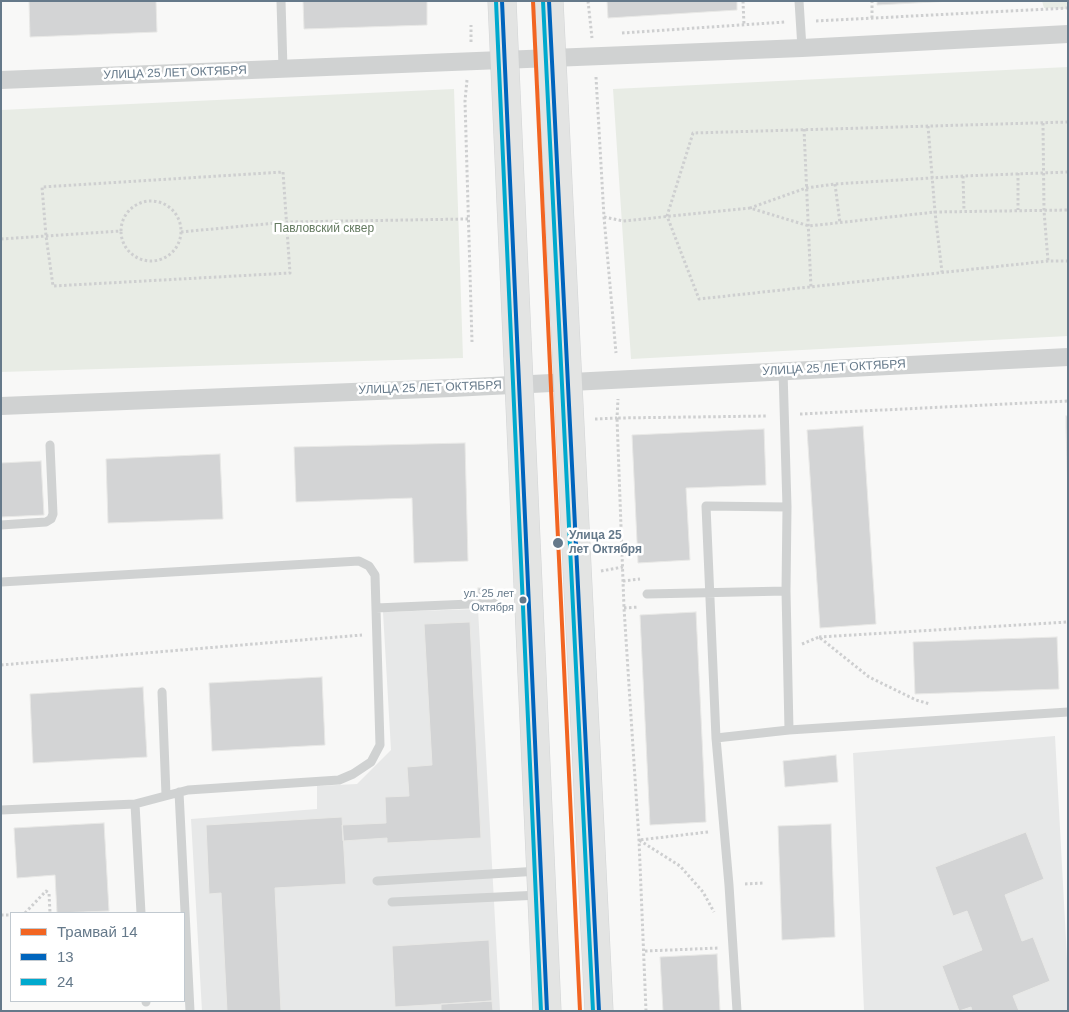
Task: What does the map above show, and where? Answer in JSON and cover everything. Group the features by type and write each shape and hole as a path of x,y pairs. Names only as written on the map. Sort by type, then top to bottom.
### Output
{"highway":[{"path":"502,1 547,1011"},
{"path":"549,1 599,1011"}],"street":[{"name":"УЛИЦА 25 ЛЕТ ОКТЯБРЯ","path":"1,80 802,48 1068,34"},
{"name":"УЛИЦА 25 ЛЕТ ОКТЯБРЯ","path":"1,406 569,382 1068,357"}],"lane":[{"path":"281,1 283,69"},
{"path":"798,1 802,48"},
{"path":"783,370 787,507 786,591 789,730"},
{"path":"1,525 46,522 51,519 53,514 50,445"},
{"path":"737,1011 716,738 706,506 787,507"},
{"path":"1,582 358,561 370,566 375,574 380,745 371,762 353,774 339,780 188,790 136,804 1,810"},
{"path":"647,594 786,591"},
{"path":"376,608 494,603"},
{"path":"162,692 166,795"},
{"path":"716,738 789,730 1068,712"},
{"path":"179,792 190,1011"},
{"path":"136,804 141,912"},
{"path":"377,881 542,883"},
{"path":"392,902 542,883"}],"path":[{"path":"588,1 595,56 604,217 616,353"},
{"path":"742,1 744,25"},
{"path":"872,1 872,18"},
{"path":"620,33 1068,8"},
{"path":"471,25 470,62 465,101 472,342"},
{"path":"592,35 601,34"},
{"path":"1068,122 693,133 667,216 699,299 1048,261 1068,261"},
{"path":"1044,123 1044,211 1048,261"},
{"path":"928,126 942,272"},
{"path":"804,129 811,288"},
{"path":"283,172 290,273 53,286 46,236 42,186 283,172"},
{"path":"604,217 623,221 750,208 806,188 835,184 1018,173 1068,172"},
{"path":"1018,173 1018,210"},
{"path":"963,176 964,211"},
{"path":"835,184 840,223"},
{"path":"147,201 167,205 175,212 182,232 174,251 166,258 156,261 144,260 134,256 122,240 121,231 123,220 128,211 147,201"},
{"path":"750,208 808,226 935,212 1068,210"},
{"path":"182,232 286,222 468,219"},
{"path":"1,239 121,231"},
{"path":"618,398 622,567 639,840 646,1011"},
{"path":"817,413 1068,401"},
{"path":"595,419 784,416"},
{"path":"600,571 622,567"},
{"path":"623,581 646,578"},
{"path":"787,650 819,637 1068,622"},
{"path":"1,665 377,634"},
{"path":"819,637 870,677 916,700 933,705"},
{"path":"639,840 724,831"},
{"path":"639,840 680,866 703,892 733,947 645,951"},
{"path":"26,912 46,891 49,893 50,912"}],"shaded area":[{"path":"478,609 500,1011 202,1011 191,819 317,809 317,786 357,784 391,750 383,612"},
{"path":"1055,736 1068,977 1068,1011 864,1011 853,753"}],"green space":[{"path":"1042,1 1068,1 1068,9 1044,8"},
{"path":"1068,67 1068,336 631,359 613,89"},
{"name":"Павловский сквер","path":"454,89 463,358 1,372 1,110"}],"building":[{"path":"29,1 156,1 157,32 30,37"},
{"path":"303,1 427,1 427,25 304,29"},
{"path":"607,1 737,1 737,10 608,18"},
{"path":"877,1 952,1 877,5"},
{"path":"1066,416 1068,416 1068,495 1066,427"},
{"path":"863,426 876,624 820,628 807,430"},
{"path":"764,429 766,485 686,488 690,560 638,563 632,435"},
{"path":"465,443 468,561 414,563 412,498 296,502 294,447"},
{"path":"220,454 223,519 108,523 106,459"},
{"path":"41,461 44,515 1,517 1,463"},
{"path":"478,588 486,588 486,595 478,595"},
{"path":"696,612 706,822 650,825 640,615"},
{"path":"470,622 481,838 387,843 387,838 343,841 342,825 386,823 385,797 409,796 407,767 432,765 424,624"},
{"path":"1057,637 1059,689 915,694 913,642"},
{"path":"322,677 325,745 212,751 209,683"},
{"path":"143,687 147,757 33,763 30,694"},
{"path":"836,755 838,782 785,787 783,761"},
{"path":"342,817 346,884 275,888 281,1011 227,1011 221,893 209,894 206,825"},
{"path":"104,823 109,911 57,912 55,875 17,878 14,828"},
{"path":"831,824 835,937 782,940 778,826"},
{"path":"1026,832 1044,879 1005,895 1022,941 1033,937 1050,981 1013,996 1019,1011 972,1011 971,1007 959,1011 942,966 982,950 967,911 953,916 935,867"},
{"path":"489,940 492,1001 395,1007 392,946"},
{"path":"717,954 720,1011 663,1011 660,957"},
{"path":"492,1001 493,1011 441,1011 441,1004"}],"tram line":[{"name":"14","path":"533,1 580,1011"}],"transit line":[{"name":"24","path":"496,1 541,1011"},
{"name":"13","path":"502,1 547,1011"},
{"name":"24","path":"543,1 593,1011"},
{"name":"13","path":"549,1 599,1011"}],"place":[{"name":"Улица 25 лет Октября","path":"558,543"},
{"name":"ул. 25 лет Октября","path":"523,600"}]}
